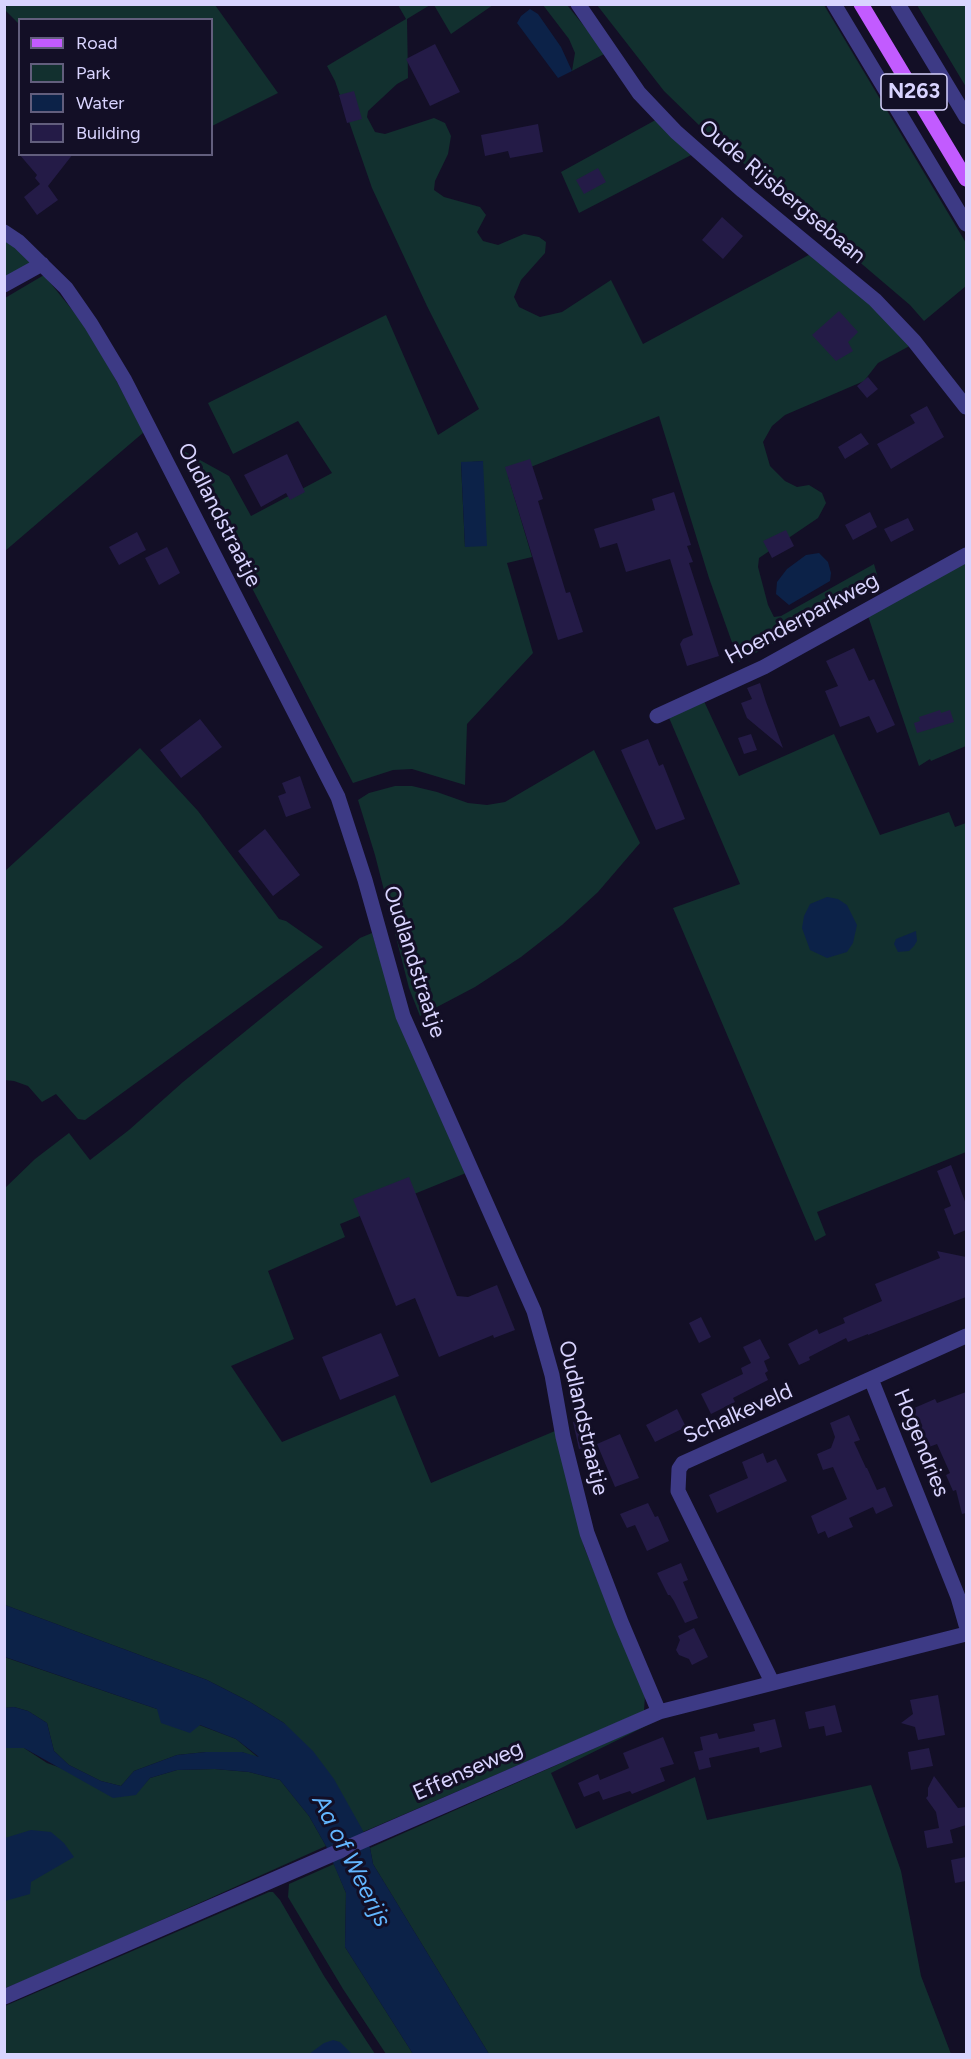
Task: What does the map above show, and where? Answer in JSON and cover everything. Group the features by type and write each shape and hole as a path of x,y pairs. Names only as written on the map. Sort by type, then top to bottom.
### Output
{"main road":[{"name":"N263","path":"861,4 966,179"}],"street":[{"name":"Oude Rijsbergsebaan","path":"578,4 639,93 676,132 743,191 875,300 914,341 966,407"},
{"path":"834,4 966,224"},
{"path":"898,4 966,117"},
{"name":"Oudlandstraatje","path":"4,232 19,242 66,288 124,379 338,797 365,880 403,1016 534,1311 552,1375 563,1437 587,1533 659,1712"},
{"path":"4,285 42,264"},
{"name":"Hoenderparkweg","path":"657,716 764,667 966,555"},
{"name":"Schalkeveld","path":"772,1682 678,1491 679,1469 683,1463 966,1336"},
{"name":"Hogendries","path":"871,1379 958,1597 966,1625"},
{"name":"Effenseweg","path":"4,1997 659,1712 966,1634"}],"green space":[{"path":"8,4 215,5 278,93 213,126 213,18 18,18 18,23 5,10"},
{"path":"398,5 430,5 407,19 408,78 397,84 368,111 367,117 375,132 385,134 434,118 445,123 451,136 448,154 435,181 434,190 444,197 480,207 486,215 477,232 483,241 498,245 524,234 539,237 546,242 545,253 521,280 514,297 519,307 540,317 562,312 611,280 643,344 818,250 917,342 878,363 864,381 785,415 772,426 763,442 770,466 785,481 797,487 809,485 822,493 826,503 818,518 759,558 758,567 768,605 774,617 781,616 874,564 880,585 739,662 709,578 659,416 508,476 532,557 507,563 533,653 467,724 465,785 412,769 393,770 353,783 180,449 229,476 251,516 332,473 298,421 233,454 208,403 386,315 438,435 479,409 427,306 372,188 335,81 327,66 406,19","holes":["483,461 465,547 461,463"]},
{"path":"434,5 493,5 451,34"},
{"path":"543,5 567,5 606,53 572,71 575,53 569,39"},
{"path":"597,5 824,5 966,243 966,286 924,321 910,305 702,128 664,91"},
{"path":"917,5 966,5 966,87"},
{"path":"661,117 697,152 579,213 561,172"},
{"path":"4,237 36,261 4,279"},
{"path":"44,275 90,332 144,432 5,551 5,298"},
{"path":"966,556 966,746 931,761 930,759 919,766 867,613"},
{"path":"702,697 739,776 834,734 880,835 949,812 955,827 966,823 966,1152 817,1212 826,1235 815,1241 673,908 740,884 667,713"},
{"path":"140,748 198,811 279,919 286,921 323,947 85,1120 78,1119 56,1094 42,1102 28,1086 5,1080 5,871"},
{"path":"594,750 640,843 598,892 562,925 521,957 475,987 420,1016 409,988 375,855 358,800 369,793 395,786 412,786 468,803 487,805 505,802"},
{"path":"372,933 398,1018 466,1173 340,1224 345,1237 268,1271 294,1339 231,1366 282,1442 395,1395 431,1483 555,1431 584,1547 645,1695 644,1711 363,1832 354,1816 284,1723 207,1680 5,1605 5,1188 35,1159 69,1133 90,1160 360,938"},
{"path":"4,1657 157,1709 236,1739 260,1759 242,1752 177,1755 134,1771 121,1786 101,1781 69,1765 54,1751 47,1723 28,1711 14,1707 5,1708"},
{"path":"658,1720 551,1773 576,1829 695,1777 707,1820 871,1785 901,1871 921,1976 951,2054 489,2054 373,1864 370,1848"},
{"path":"5,1748 24,1748 47,1763 135,1795 150,1778 177,1770 215,1769 249,1772 280,1780 309,1816 326,1846 46,1972 5,1988"},
{"path":"334,1864 346,1893 345,1947 413,2054 386,2054 343,1989 288,1897 289,1884"},
{"path":"273,1892 280,1900 324,1976 375,2054 5,2054 5,2006"}],"water":[{"path":"530,9 538,14 561,47 572,71 558,78 517,23 521,16"},
{"path":"483,461 487,546 465,547 461,462"},
{"path":"819,553 828,562 831,573 830,581 789,605 776,594 777,582 787,569 806,555"},
{"path":"827,897 838,899 847,905 857,925 853,943 847,952 827,958 810,950 802,928 804,916 810,904"},
{"path":"916,931 917,941 914,946 909,951 898,952 894,944 896,939"},
{"name":"Aa of Weerijs","path":"5,1605 207,1680 284,1723 313,1751 334,1779 362,1829 370,1848 373,1864 489,2054 413,2054 345,1947 346,1893 326,1846 309,1816 280,1780 249,1772 215,1769 177,1770 150,1778 136,1795 113,1798 24,1748 5,1748 4,1708 14,1707 28,1711 47,1723 54,1751 69,1765 101,1781 121,1786 134,1771 177,1755 242,1752 259,1757 236,1739 200,1725 190,1733 161,1723 157,1709 5,1657"},
{"path":"31,1830 51,1832 64,1843 74,1857 31,1882 30,1894 5,1901 5,1838"},
{"path":"333,2040 340,2042 352,2054 309,2054 324,2043"}],"building":[{"path":"435,44 460,92 430,106 406,59"},
{"path":"354,91 362,119 347,123 339,95"},
{"path":"538,124 543,152 510,158 508,151 485,156 481,135"},
{"path":"21,156 71,156 48,186 58,200 37,215 24,197 40,184 35,178 37,175"},
{"path":"598,168 606,182 584,194 576,180"},
{"path":"722,217 743,236 723,259 702,240"},
{"path":"839,311 858,332 848,342 853,351 836,361 812,335"},
{"path":"868,377 878,389 867,398 857,386"},
{"path":"927,406 944,437 891,469 877,444 915,423 910,415"},
{"path":"861,433 869,444 845,459 838,447"},
{"path":"287,454 305,492 290,500 286,493 261,507 244,475"},
{"path":"530,459 543,499 538,501 566,593 570,592 583,632 558,640 505,467"},
{"path":"674,492 691,545 687,546 693,562 689,563 719,656 687,666 680,644 683,639 693,635 670,559 626,572 617,543 600,548 594,529 655,510 652,499"},
{"path":"870,512 877,527 853,540 845,525"},
{"path":"908,518 914,530 891,542 884,529"},
{"path":"786,530 794,546 772,558 763,541"},
{"path":"137,532 146,550 119,565 109,547"},
{"path":"167,547 180,573 159,585 145,558"},
{"path":"854,648 869,681 874,679 895,725 877,733 869,716 840,727 825,691 838,686 826,661"},
{"path":"760,683 783,748 747,718 741,703 752,699 747,688"},
{"path":"940,710 941,713 950,710 954,722 917,733 914,723 920,721 919,717"},
{"path":"200,719 222,747 181,778 160,750"},
{"path":"751,734 757,750 744,754 738,738"},
{"path":"648,739 659,766 663,764 685,819 656,830 621,750"},
{"path":"300,776 311,808 286,817 278,796 286,793 282,783"},
{"path":"265,829 300,875 273,896 238,851"},
{"path":"951,1165 966,1204 966,1230 954,1235 944,1209 951,1206 937,1171"},
{"path":"409,1177 457,1296 468,1297 497,1285 515,1330 494,1338 493,1335 439,1357 415,1298 396,1306 353,1199"},
{"path":"937,1251 966,1257 966,1297 848,1342 846,1338 809,1357 810,1360 799,1365 788,1344 817,1329 819,1334 845,1323 843,1318 882,1301 875,1284 940,1258"},
{"path":"701,1317 711,1337 699,1343 689,1323"},
{"path":"381,1333 399,1376 340,1400 322,1357"},
{"path":"760,1339 770,1358 764,1361 768,1371 765,1373 768,1380 733,1398 735,1402 711,1414 701,1394 743,1374 741,1368 751,1363 743,1347"},
{"path":"966,1392 966,1513 962,1514 956,1490 953,1491 946,1475 950,1473 937,1444 929,1447 912,1409 935,1399 937,1403"},
{"path":"677,1409 686,1427 655,1442 646,1425"},
{"path":"849,1415 860,1440 854,1442 866,1468 877,1490 885,1487 893,1506 876,1514 873,1507 849,1518 853,1527 828,1538 825,1531 818,1534 811,1516 847,1499 833,1467 823,1470 817,1454 831,1448 835,1437 830,1423"},
{"path":"588,1419 594,1446 579,1449 573,1422"},
{"path":"620,1434 639,1478 615,1487 597,1444"},
{"path":"763,1453 767,1463 776,1459 787,1481 717,1513 709,1495 748,1478 742,1462"},
{"path":"648,1503 655,1517 658,1516 669,1541 647,1551 635,1525 627,1528 620,1514"},
{"path":"681,1563 688,1580 683,1582 698,1618 685,1623 657,1573"},
{"path":"694,1628 708,1657 692,1665 689,1659 679,1655 676,1650 680,1640 678,1636"},
{"path":"938,1695 945,1735 918,1740 915,1727 901,1723 913,1714 910,1700"},
{"path":"835,1705 842,1732 826,1736 824,1726 809,1729 805,1712"},
{"path":"775,1719 782,1747 760,1753 759,1747 709,1758 711,1767 699,1770 694,1752 703,1750 700,1737 717,1733 719,1739 755,1731 753,1724"},
{"path":"663,1737 674,1764 660,1768 665,1781 632,1794 630,1791 603,1800 599,1791 584,1797 578,1783 598,1774 600,1780 629,1768 623,1753"},
{"path":"929,1748 933,1766 911,1770 908,1752"},
{"path":"934,1776 958,1808 966,1807 966,1825 950,1830 953,1843 927,1848 924,1831 939,1828 936,1812 926,1798"},
{"path":"966,1857 966,1881 955,1883 951,1860"}]}
